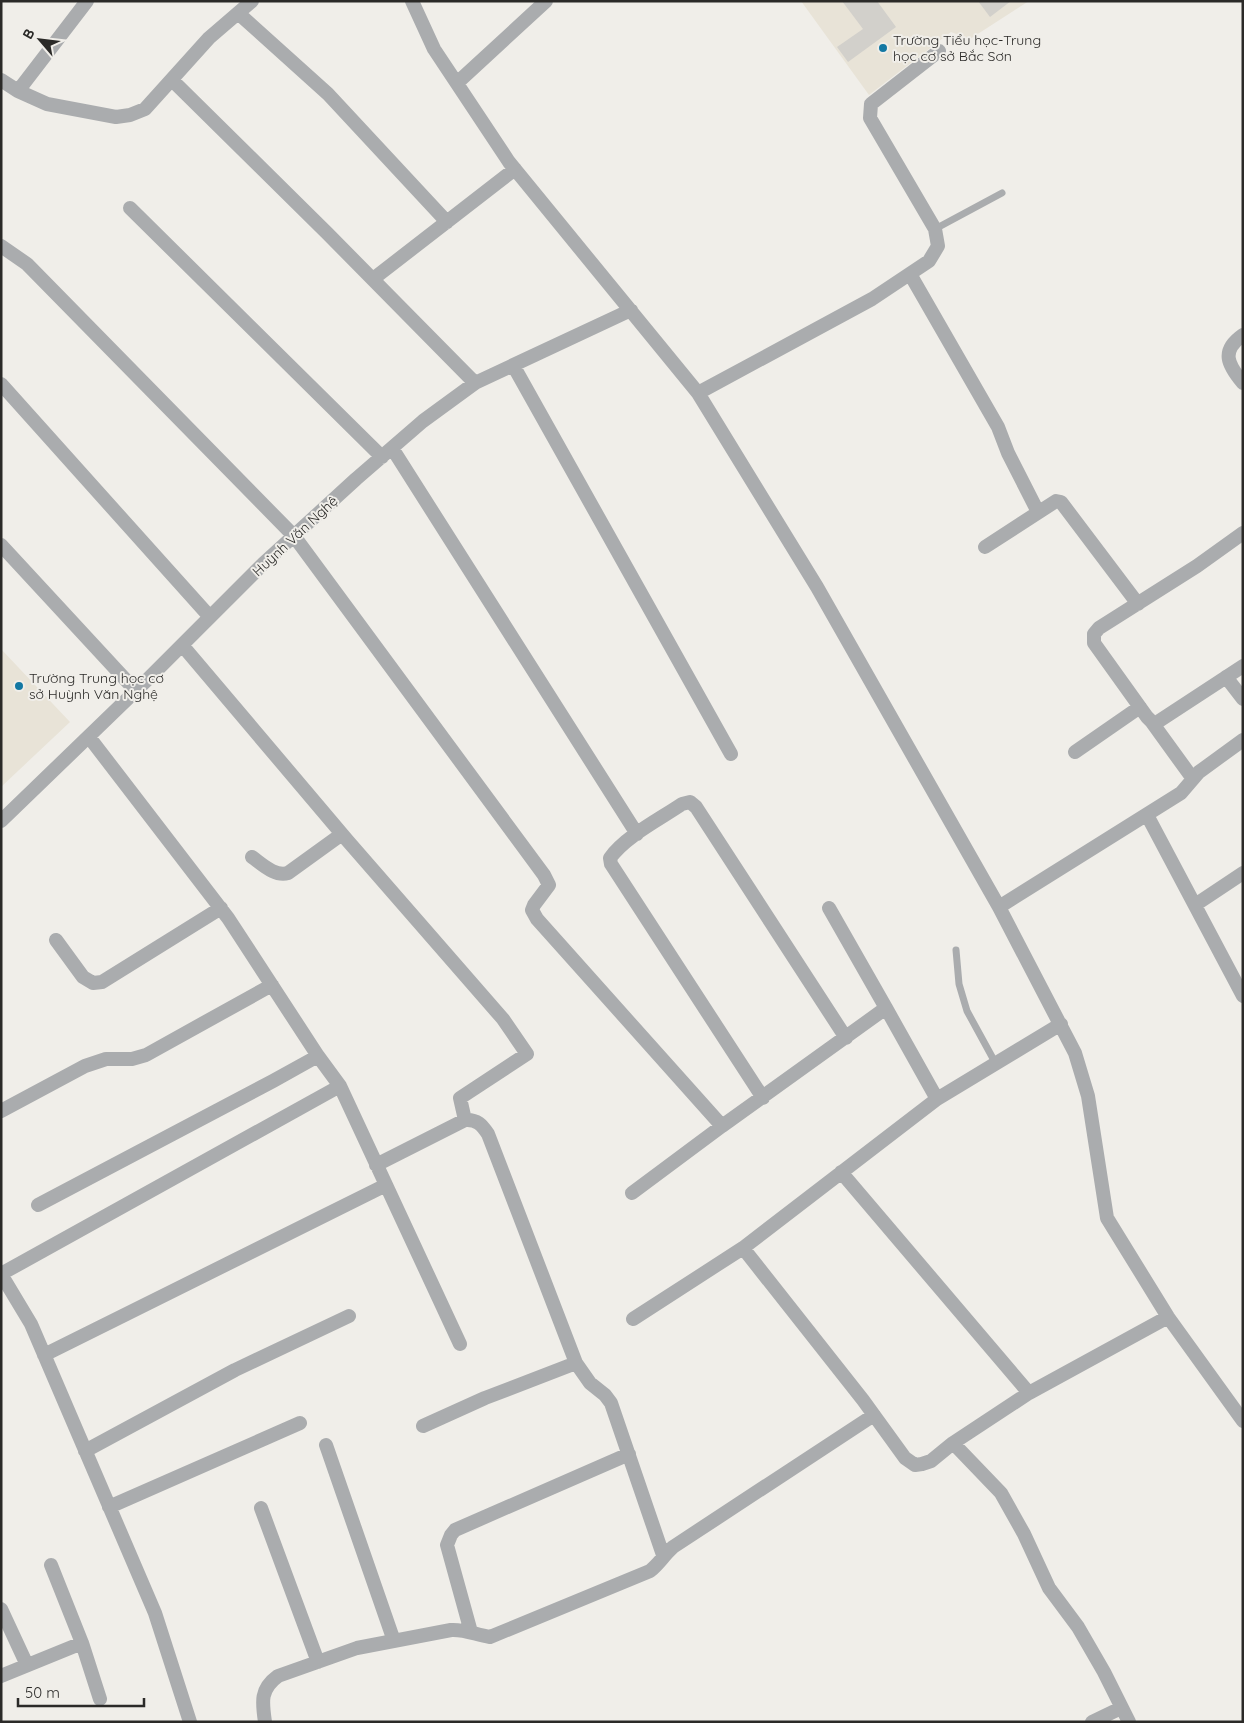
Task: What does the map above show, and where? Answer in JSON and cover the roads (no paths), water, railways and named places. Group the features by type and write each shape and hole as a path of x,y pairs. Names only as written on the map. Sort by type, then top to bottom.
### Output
{"street":[{"path":"18,91 86,1"},
{"path":"1,80 18,91 47,104 116,117 130,115 144,109 209,38 252,1"},
{"path":"412,1 434,49 515,168 698,393 817,587 999,906 1075,1053 1088,1096 1107,1218 1168,1317 1243,1421"},
{"path":"457,83 546,1"},
{"path":"238,13 328,94 447,222"},
{"path":"698,393 872,299 929,261 938,246 935,229 870,118 870,104 940,52"},
{"path":"172,80 475,383"},
{"path":"373,279 515,168"},
{"path":"130,208 387,453 637,834"},
{"path":"1,246 27,264 294,536 544,875 549,886 532,910 538,919 722,1126"},
{"path":"910,274 998,427 1008,453 1038,512"},
{"name":"Huỳnh Văn Nghệ","path":"1,821 294,536 422,421 475,383 632,310"},
{"path":"1243,335 1235,340 1228,355 1231,368 1243,383"},
{"path":"513,365 731,754"},
{"path":"1,384 210,617"},
{"path":"986,547 1056,501 1061,502 1138,604"},
{"path":"1192,779 1094,643 1094,634 1099,628 1197,566 1243,533"},
{"path":"1,545 136,691"},
{"path":"182,645 503,1020 527,1054 460,1098 465,1120"},
{"path":"1151,721 1156,723 1243,666"},
{"path":"1226,677 1243,699"},
{"path":"1075,752 1140,707"},
{"path":"88,737 221,908 318,1056 340,1086 460,1344"},
{"path":"999,906 1181,793 1199,772 1243,740"},
{"path":"763,1098 610,864 610,858 615,852 637,834 682,804 690,802 696,807 846,1038"},
{"path":"1147,815 1243,996"},
{"path":"252,857 277,873 288,873 342,834"},
{"path":"1195,905 1243,873"},
{"path":"56,940 83,976 93,983 102,982 221,908"},
{"path":"829,908 937,1099"},
{"path":"1,1111 85,1066 106,1059 132,1059 146,1054 272,985"},
{"path":"632,1193 886,1008"},
{"path":"633,1319 743,1248 937,1099 1061,1024"},
{"path":"38,1205 318,1056"},
{"path":"190,1722 155,1613 31,1324 1,1274 340,1086"},
{"path":"376,1165 465,1120 472,1120 482,1124 488,1134 576,1363 590,1383 605,1394 611,1404 663,1555"},
{"path":"841,1172 1029,1393"},
{"path":"44,1355 386,1185"},
{"path":"743,1248 874,1415 905,1458 915,1465 931,1461 953,1443 1029,1393 1168,1317"},
{"path":"85,1451 235,1370 349,1316"},
{"path":"423,1426 485,1398 576,1363"},
{"path":"265,1722 264,1692 269,1682 278,1676 357,1648 394,1640 459,1629 479,1636 490,1637 645,1573 657,1565 663,1555 874,1415"},
{"path":"109,1507 300,1422"},
{"path":"953,1443 1001,1493 1050,1588 1078,1627 1104,1672 1129,1722"},
{"path":"326,1445 394,1640"},
{"path":"471,1632 447,1545 454,1530 629,1454"},
{"path":"261,1508 318,1662"},
{"path":"51,1565 82,1643 100,1699"},
{"path":"1,1609 27,1665"},
{"path":"1,1676 82,1643"},
{"path":"1092,1722 1121,1708"}],"lane":[{"path":"935,229 1002,193"},
{"path":"956,950 959,984 967,1011 996,1064"}],"place":[{"name":"Trường Tiểu học-Trung học cơ sở Bắc Sơn","path":"883,48"},
{"name":"Trường Trung học cơ sở Huỳnh Văn Nghệ","path":"19,686"}]}
